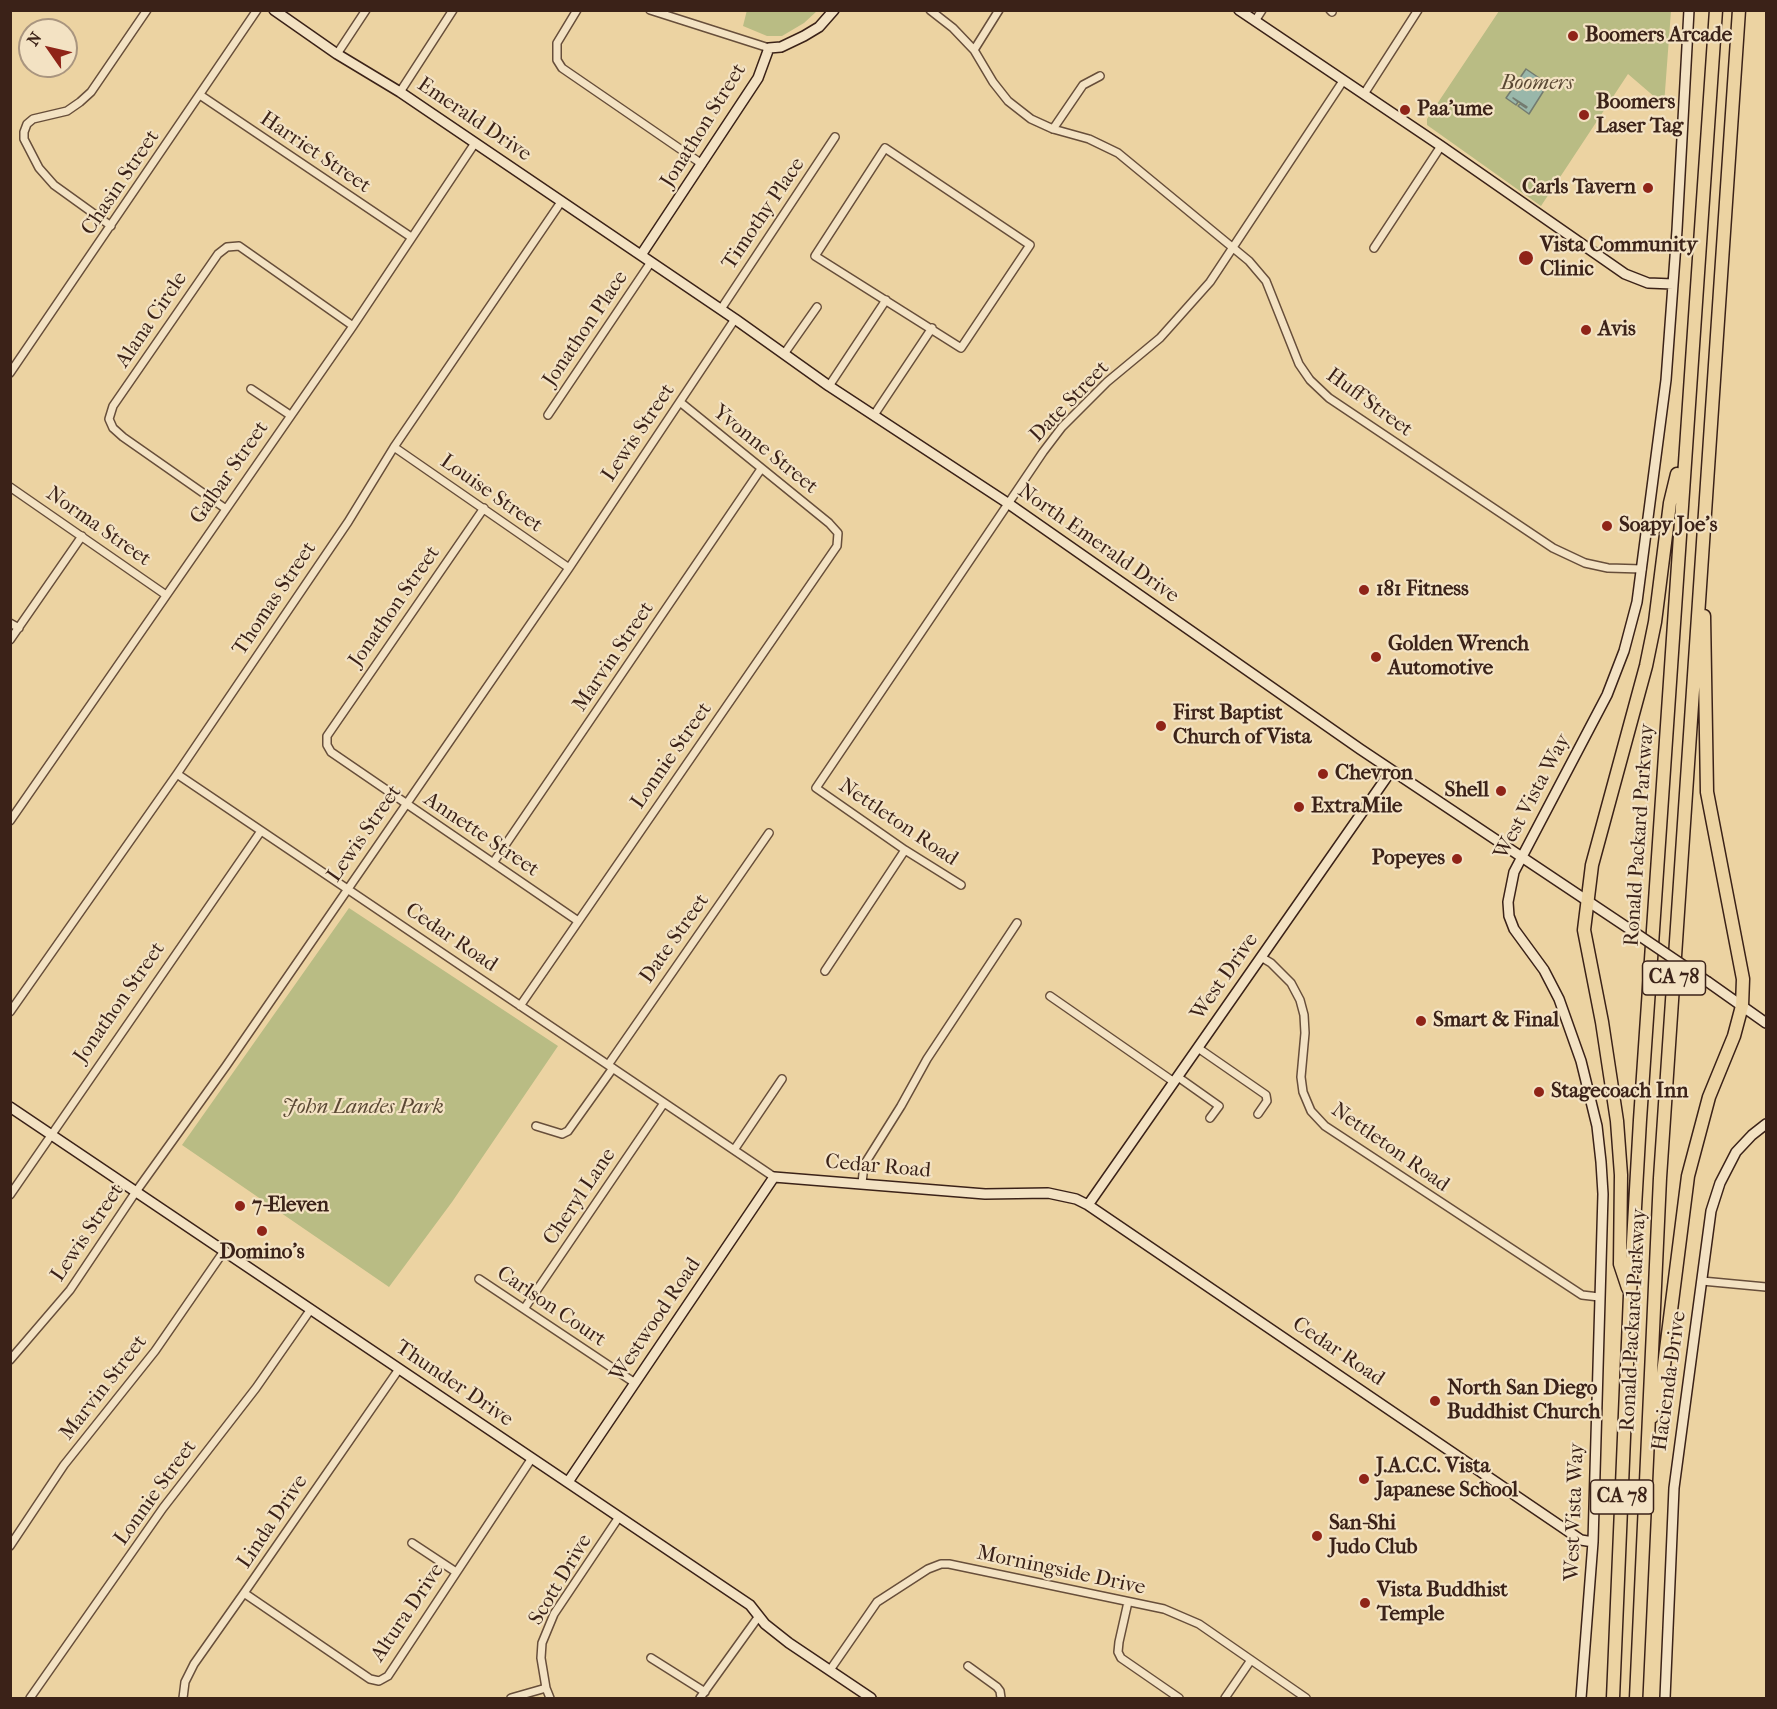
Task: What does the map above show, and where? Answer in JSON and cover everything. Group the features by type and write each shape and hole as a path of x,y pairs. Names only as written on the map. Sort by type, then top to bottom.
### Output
{"highway":[{"name":"Ronald Packard Parkway","path":"1613,1698 1630,1295 1685,445 1716,10"},
{"name":"Ronald Packard Parkway","path":"1636,1698 1660,1178 1739,10"},
{"path":"1630,1295 1620,1264 1621,1174 1613,1084 1584,930 1592,865 1646,666 1655,622 1670,502 1685,445"},
{"path":"1648,1427 1660,1397 1688,1176 1709,1097 1734,1036 1742,1006 1743,979 1707,792 1704,530"}],"main road":[{"name":"Emerald Drive","path":"274,10 337,54 400,92 651,262"},
{"name":"Jonathon Street","path":"641,255 758,78 769,48 781,47 804,36 819,27 834,10"},
{"path":"1239,10 1625,274 1648,282 1673,284"},
{"name":"West Vista Way","path":"1581,1698 1593,1542 1603,1194 1597,1126 1581,1061 1559,999 1544,970 1514,929 1509,915 1510,886 1514,872 1606,695 1624,651 1637,602 1661,428 1673,284 1689,10"},
{"name":"North Emerald Drive","path":"651,262 829,386 1009,504 1392,771 1767,1023"},
{"name":"West Drive","path":"1088,1205 1392,771"},
{"name":"Thunder Drive","path":"10,1107 750,1605 789,1643 871,1698"},
{"name":"Hacienda Drive","path":"1665,1698 1674,1488 1711,1211 1720,1183 1736,1152 1752,1135 1767,1124"},
{"name":"Cedar Road","path":"774,1177 985,1194 1048,1193 1076,1198 1581,1540 1593,1542"},
{"name":"Westwood Road","path":"568,1482 774,1177"}],"street":[{"path":"111,226 54,185 39,168 24,139 24,132 33,119 67,111 91,92 147,10"},
{"name":"Chasin Street","path":"10,373 257,10"},
{"path":"337,54 366,10"},
{"path":"400,92 453,10"},
{"path":"577,10 557,43 557,60 562,68 702,164"},
{"path":"650,10 769,48"},
{"name":"Huff Street","path":"930,10 954,28 974,50 993,82 1008,101 1031,119 1053,129 1089,139 1118,153 1249,261 1266,281 1299,364 1310,380 1329,398 1553,548 1585,563 1608,568 1642,569"},
{"path":"974,50 999,10"},
{"path":"1255,21 1262,10"},
{"path":"1364,94 1418,10"},
{"path":"1053,129 1083,84 1100,76"},
{"name":"Date Street","path":"816,788 1062,427 1107,382 1160,338 1210,282 1343,81"},
{"name":"Harriet Street","path":"200,95 411,237"},
{"name":"Timothy Place","path":"721,309 835,137"},
{"name":"Galbar Street","path":"10,821 353,326 475,143"},
{"path":"1374,248 1441,146"},
{"path":"885,148 1030,245 962,348 886,300 815,256 885,148"},
{"name":"Thomas Street","path":"10,1012 177,774 561,201"},
{"name":"Alana Circle","path":"226,509 123,437 113,428 110,419 113,406 211,263 227,247 239,246 353,326"},
{"name":"Jonathon Place","path":"548,415 651,262"},
{"path":"829,386 886,300"},
{"path":"784,354 817,307"},
{"name":"Lewis Street","path":"10,1360 70,1290 569,568 735,319"},
{"path":"874,415 932,328"},
{"path":"251,389 290,415"},
{"name":"Yvonne Street","path":"680,402 830,523"},
{"name":"Louise Street","path":"394,447 569,568"},
{"name":"Marvin Street","path":"493,863 761,469"},
{"name":"Norma Street","path":"10,488 166,595"},
{"name":"Jonathon Street","path":"336,756 327,745 327,736 484,508"},
{"name":"Lonnie Street","path":"520,1006 837,546 838,533 830,523"},
{"path":"10,640 82,536"},
{"path":"10,623 19,628"},
{"name":"Annette Street","path":"336,756 578,921"},
{"name":"Cedar Road","path":"177,774 774,1177"},
{"name":"Nettleton Road","path":"816,788 905,850 961,885"},
{"name":"Jonathon Street","path":"10,1195 261,831"},
{"name":"Date Street","path":"537,1126 562,1134 568,1131 769,833"},
{"path":"825,971 905,850"},
{"path":"862,1183 864,1165 927,1059 1017,923"},
{"name":"Nettleton Road","path":"1262,957 1285,975 1300,1000 1305,1032 1301,1077 1303,1092 1311,1111 1325,1126 1582,1295 1599,1297"},
{"path":"1050,996 1219,1106 1210,1118"},
{"path":"1198,1048 1266,1095 1267,1101 1258,1114"},
{"path":"734,1150 782,1079"},
{"name":"Cheryl Lane","path":"524,1310 664,1103"},
{"name":"Marvin Street","path":"10,1546 64,1465 155,1351 224,1251"},
{"name":"Carlson Court","path":"478,1279 635,1383"},
{"path":"1702,1281 1767,1287"},
{"name":"Lonnie Street","path":"30,1698 163,1508 256,1388 310,1309"},
{"name":"Linda Drive","path":"183,1698 185,1682 194,1664 399,1369"},
{"name":"Altura Drive","path":"244,1593 370,1679 379,1681 388,1676 532,1458"},
{"name":"Scott Drive","path":"550,1698 541,1658 542,1643 554,1614 619,1517"},
{"path":"412,1543 456,1572"},
{"name":"Morningside Drive","path":"830,1670 877,1602 928,1569 941,1564 949,1564 1164,1610 1199,1624 1306,1698"},
{"path":"1128,1602 1119,1642 1118,1652 1121,1658 1179,1698"},
{"path":"651,1658 702,1695 759,1616"},
{"path":"1225,1698 1251,1660"},
{"path":"968,1666 997,1687 1001,1698"},
{"path":"511,1698 546,1688"}],"green space":[{"path":"747,10 817,11 804,23 782,36 767,36 743,26"},
{"name":"Boomers","path":"1499,11 1671,11 1664,105 1628,74 1541,206 1427,125 1427,119"},
{"name":"John Landes Park","path":"349,908 558,1046 452,1202 389,1287 182,1145"}],"shaded area":[{"path":"1526,69 1548,84 1529,114 1518,106 1520,104 1527,107 1513,98 1518,102 1516,105 1506,98"}],"place":[{"name":"Boomers Arcade","path":"1573,36"},
{"name":"Paa'ume","path":"1405,110"},
{"name":"Boomers Laser Tag","path":"1584,115"},
{"name":"Carls Tavern","path":"1648,188"},
{"name":"Vista Community Clinic","path":"1526,258"},
{"name":"Avis","path":"1586,330"},
{"name":"Soapy Joe's","path":"1607,526"},
{"name":"181 Fitness","path":"1364,590"},
{"name":"Golden Wrench Automotive","path":"1376,657"},
{"name":"First Baptist Church of Vista","path":"1161,726"},
{"name":"Chevron","path":"1323,774"},
{"name":"Shell","path":"1501,791"},
{"name":"ExtraMile","path":"1299,807"},
{"name":"Popeyes","path":"1457,859"},
{"name":"Smart & Final","path":"1421,1021"},
{"name":"Stagecoach Inn","path":"1539,1092"},
{"name":"7-Eleven","path":"240,1206"},
{"name":"Domino's","path":"262,1231"},
{"name":"North San Diego Buddhist Church","path":"1435,1401"},
{"name":"J.A.C.C. Vista Japanese School","path":"1364,1479"},
{"name":"San-Shi Judo Club","path":"1317,1536"},
{"name":"Vista Buddhist Temple","path":"1365,1603"}]}
